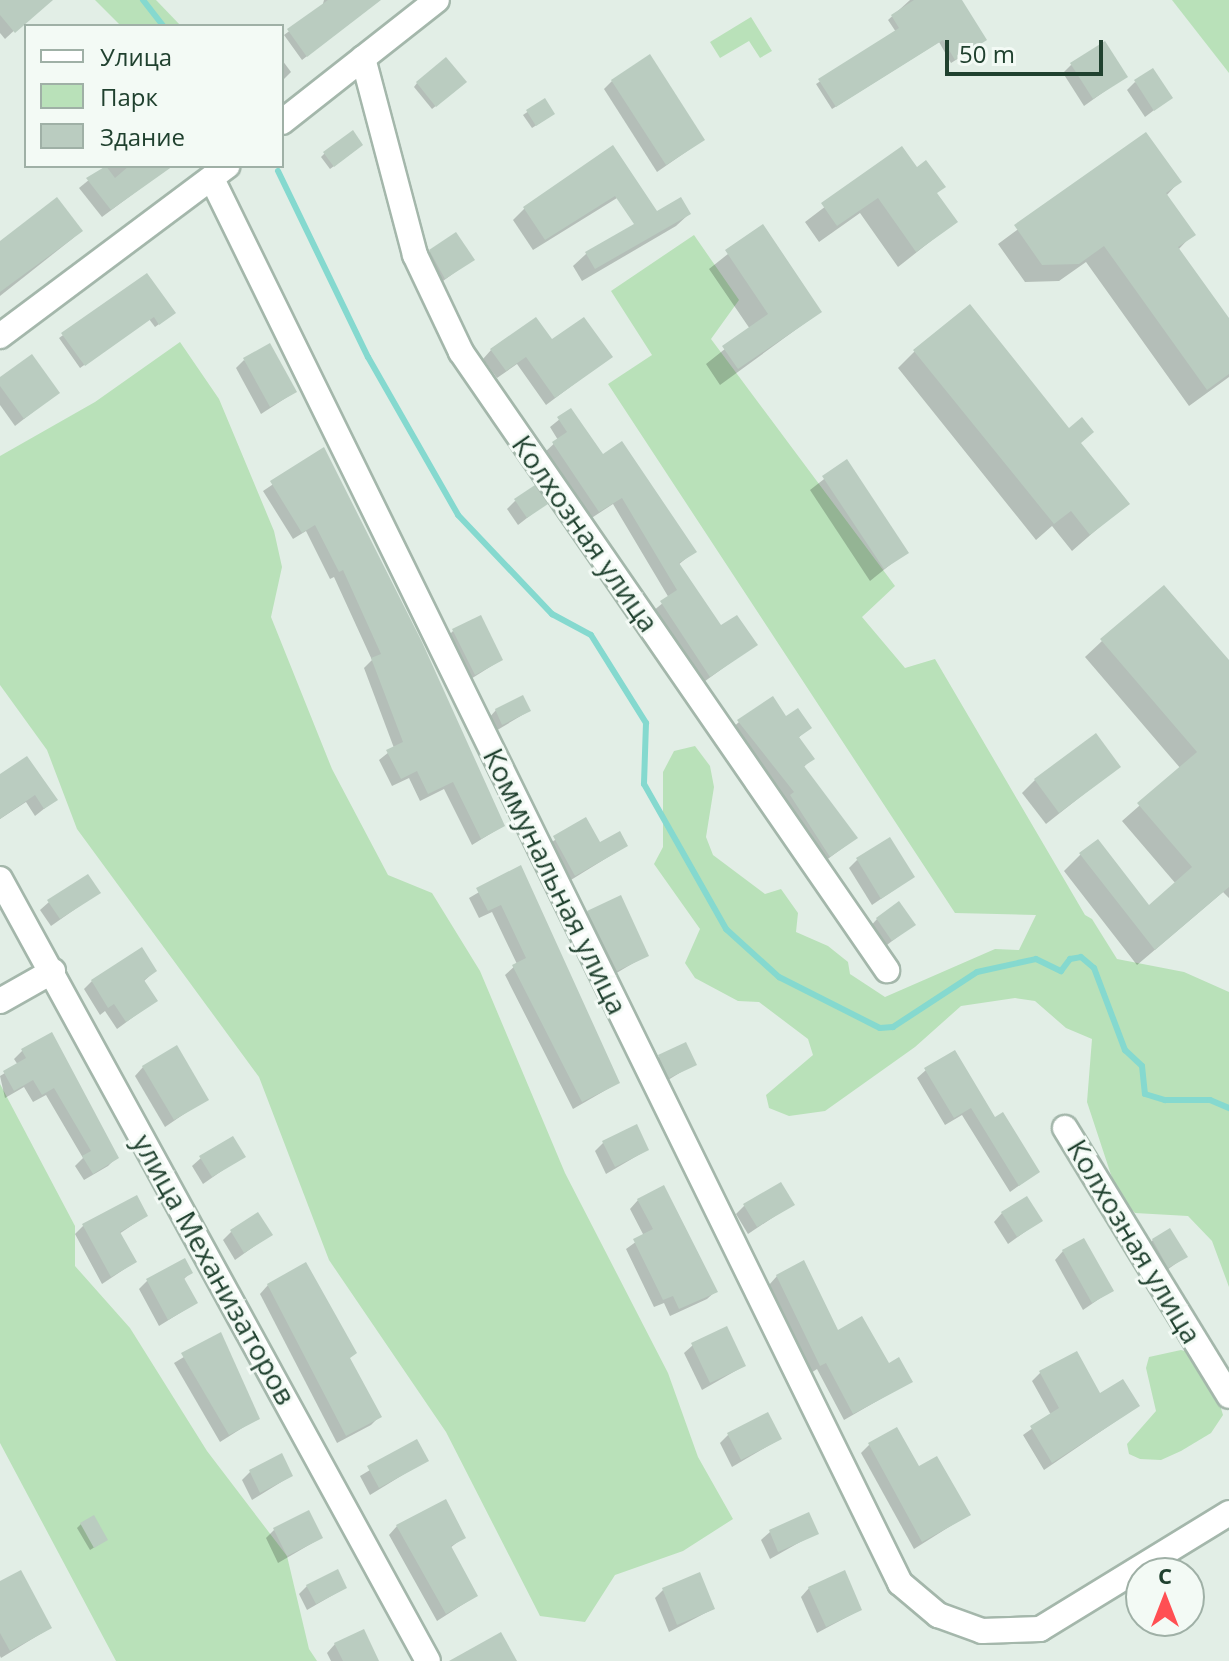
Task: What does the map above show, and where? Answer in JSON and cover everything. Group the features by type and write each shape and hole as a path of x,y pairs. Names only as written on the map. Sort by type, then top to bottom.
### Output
{"street":[{"path":"284,120 437,0"},
{"name":"Колхозная улица","path":"363,58 415,255 461,352 887,970"},
{"path":"0,336 219,172"},
{"name":"Коммунальная улица","path":"219,172 900,1583 938,1615 982,1631 1040,1629 1229,1513"},
{"name":"улица Механизаторов","path":"0,879 428,1661"},
{"path":"0,1001 53,971"},
{"name":"Колхозная улица","path":"1065,1128 1229,1396"}],"green space":[{"path":"95,0 156,0 179,24 119,24"},
{"path":"1172,0 1229,0 1229,73"},
{"path":"751,17 772,51 760,58 749,41 720,58 710,42"},
{"path":"694,235 739,300 711,339 895,586 862,617 905,668 935,659 1085,915 1092,919 1117,959 1184,972 1229,992 1229,1287 1212,1241 1188,1216 1135,1213 1118,1196 1087,1102 1092,1039 1066,1028 1035,1001 1015,998 961,1006 915,1047 825,1111 789,1116 769,1108 766,1095 813,1055 808,1039 759,1002 738,1001 695,978 685,963 700,929 654,864 663,847 663,772 674,751 695,746 710,766 714,787 706,837 713,855 765,894 781,889 798,913 796,932 828,946 848,962 850,974 885,997 995,949 1019,950 1036,915 955,913 608,384 652,355 611,291"},
{"path":"180,342 219,399 274,531 282,567 271,617 332,769 388,875 432,893 480,971 565,1173 668,1373 698,1457 733,1519 683,1551 615,1575 585,1622 540,1616 446,1432 329,1260 259,1077 77,829 47,750 0,685 0,456 95,402"},
{"path":"0,1084 75,1226 75,1266 130,1328 207,1451 287,1556 309,1649 317,1661 116,1661 0,1443"},
{"path":"1181,1350 1192,1353 1213,1382 1223,1415 1211,1433 1181,1451 1161,1460 1140,1459 1129,1454 1127,1444 1156,1411 1146,1368 1149,1357"}],"building":[{"path":"0,0 53,0 15,33 0,15"},
{"path":"328,0 381,0 307,57 287,29"},
{"path":"914,0 962,0 987,40 955,60 943,40 836,107 818,79 899,28 891,15"},
{"path":"1105,41 1128,77 1093,99 1070,63"},
{"path":"650,54 705,140 666,165 611,80"},
{"path":"446,57 467,82 436,107 416,82"},
{"path":"1153,68 1173,98 1154,111 1134,80"},
{"path":"545,98 555,114 536,126 526,110"},
{"path":"353,130 363,145 334,167 323,152"},
{"path":"1146,132 1182,182 1166,193 1196,235 1178,247 1229,318 1229,374 1207,390 1104,246 1079,264 1042,265 1014,225"},
{"path":"613,145 657,211 681,197 691,214 595,269 585,252 634,224 615,196 545,240 523,207"},
{"path":"902,146 917,167 926,160 946,187 937,193 958,222 916,252 878,198 837,226 821,203"},
{"path":"103,168 108,168 115,178 127,168 170,168 111,210 86,178"},
{"path":"57,197 83,231 0,292 0,241"},
{"path":"763,224 822,312 738,369 722,346 768,314 725,250"},
{"path":"456,232 475,260 445,279 429,250"},
{"path":"147,273 176,313 159,325 154,317 85,366 61,333"},
{"path":"970,304 1069,428 1082,417 1094,432 1081,443 1130,504 1090,535 1071,511 1054,524 913,350"},
{"path":"536,317 552,339 584,317 613,357 555,398 526,357 506,371 490,349"},
{"path":"270,343 297,392 270,407 243,358"},
{"path":"32,354 60,393 24,419 0,386 0,377"},
{"path":"571,408 603,454 622,441 697,552 679,563 721,625 737,615 758,645 710,677 660,601 677,590 622,498 599,512 552,442 567,432 557,417"},
{"path":"324,447 422,642 505,826 481,839 453,782 428,794 417,771 401,779 386,750 403,742 371,658 381,654 343,570 339,572 315,525 302,533 270,481"},
{"path":"847,459 909,553 884,569 822,476"},
{"path":"535,485 548,504 527,518 514,499"},
{"path":"1164,585 1229,660 1229,887 1155,950 1079,853 1098,839 1149,905 1192,867 1137,803 1197,752 1100,639"},
{"path":"481,615 503,660 475,675 452,629"},
{"path":"523,695 531,711 502,725 495,709"},
{"path":"773,696 786,716 798,708 812,728 799,737 815,759 804,766 858,838 830,857 790,795 794,792 737,720"},
{"path":"1096,733 1121,767 1059,813 1034,779"},
{"path":"27,756 58,800 44,809 35,795 0,819 0,774"},
{"path":"586,817 600,842 620,831 628,846 575,876 553,836"},
{"path":"890,837 915,877 881,899 856,858"},
{"path":"521,865 620,1083 582,1102 512,965 526,958 501,905 488,911 476,888"},
{"path":"88,874 101,893 60,919 47,900"},
{"path":"621,895 649,956 617,971 587,911"},
{"path":"899,901 916,925 892,941 876,918"},
{"path":"142,947 157,971 144,980 158,1001 126,1022 114,1004 108,1008 91,980"},
{"path":"52,1032 119,1158 93,1174 82,1156 91,1151 54,1088 42,1095 33,1080 14,1091 3,1071 26,1058 21,1049"},
{"path":"686,1042 697,1065 669,1078 658,1055"},
{"path":"177,1045 209,1100 174,1120 142,1066"},
{"path":"955,1050 995,1117 1003,1112 1040,1172 1019,1186 971,1108 954,1118 924,1068"},
{"path":"637,1124 649,1150 615,1167 602,1141"},
{"path":"233,1136 246,1157 212,1177 199,1156"},
{"path":"781,1182 795,1205 757,1227 743,1204"},
{"path":"664,1185 718,1292 679,1309 673,1296 663,1300 633,1239 653,1229 637,1199"},
{"path":"137,1195 148,1216 120,1232 137,1262 111,1277 82,1224"},
{"path":"1027,1196 1043,1221 1017,1237 1001,1212"},
{"path":"258,1212 273,1235 244,1253 230,1230"},
{"path":"1170,1228 1188,1257 1168,1268 1152,1239"},
{"path":"1084,1238 1114,1291 1092,1303 1062,1250"},
{"path":"185,1258 193,1273 184,1278 198,1303 168,1320 146,1279"},
{"path":"804,1260 838,1330 862,1316 889,1363 899,1357 913,1382 853,1414 826,1363 820,1366 776,1275"},
{"path":"306,1262 357,1353 350,1358 382,1417 346,1436 267,1284"},
{"path":"727,1326 746,1366 710,1383 691,1343"},
{"path":"221,1332 260,1419 229,1435 181,1353"},
{"path":"1077,1351 1100,1393 1123,1379 1140,1406 1052,1463 1030,1426 1059,1408 1039,1371"},
{"path":"768,1412 782,1439 741,1460 727,1433"},
{"path":"897,1427 919,1466 937,1456 971,1515 922,1542 868,1443"},
{"path":"417,1439 429,1461 379,1488 367,1466"},
{"path":"282,1453 293,1476 260,1493 249,1470"},
{"path":"446,1499 466,1538 451,1546 478,1596 446,1614 396,1525"},
{"path":"309,1510 323,1538 287,1556 273,1528"},
{"path":"809,1512 819,1534 778,1552 769,1530"},
{"path":"94,1515 108,1540 94,1548 80,1523"},
{"path":"338,1569 347,1588 316,1604 306,1585"},
{"path":"21,1570 52,1628 10,1651 0,1633 0,1581"},
{"path":"845,1570 862,1610 826,1627 808,1587"},
{"path":"700,1572 715,1609 677,1625 662,1588"},
{"path":"364,1629 379,1661 343,1661 334,1643"},
{"path":"501,1632 517,1661 449,1661"}],"waterway":[{"path":"143,0 161,24"},
{"path":"278,171 368,357 458,515 552,614 591,635 646,723 644,784 726,929 779,977 880,1028 893,1027 977,972 1036,959 1061,971 1070,959 1081,957 1094,968 1125,1050 1142,1066 1145,1094 1165,1100 1210,1100 1229,1108"}]}
